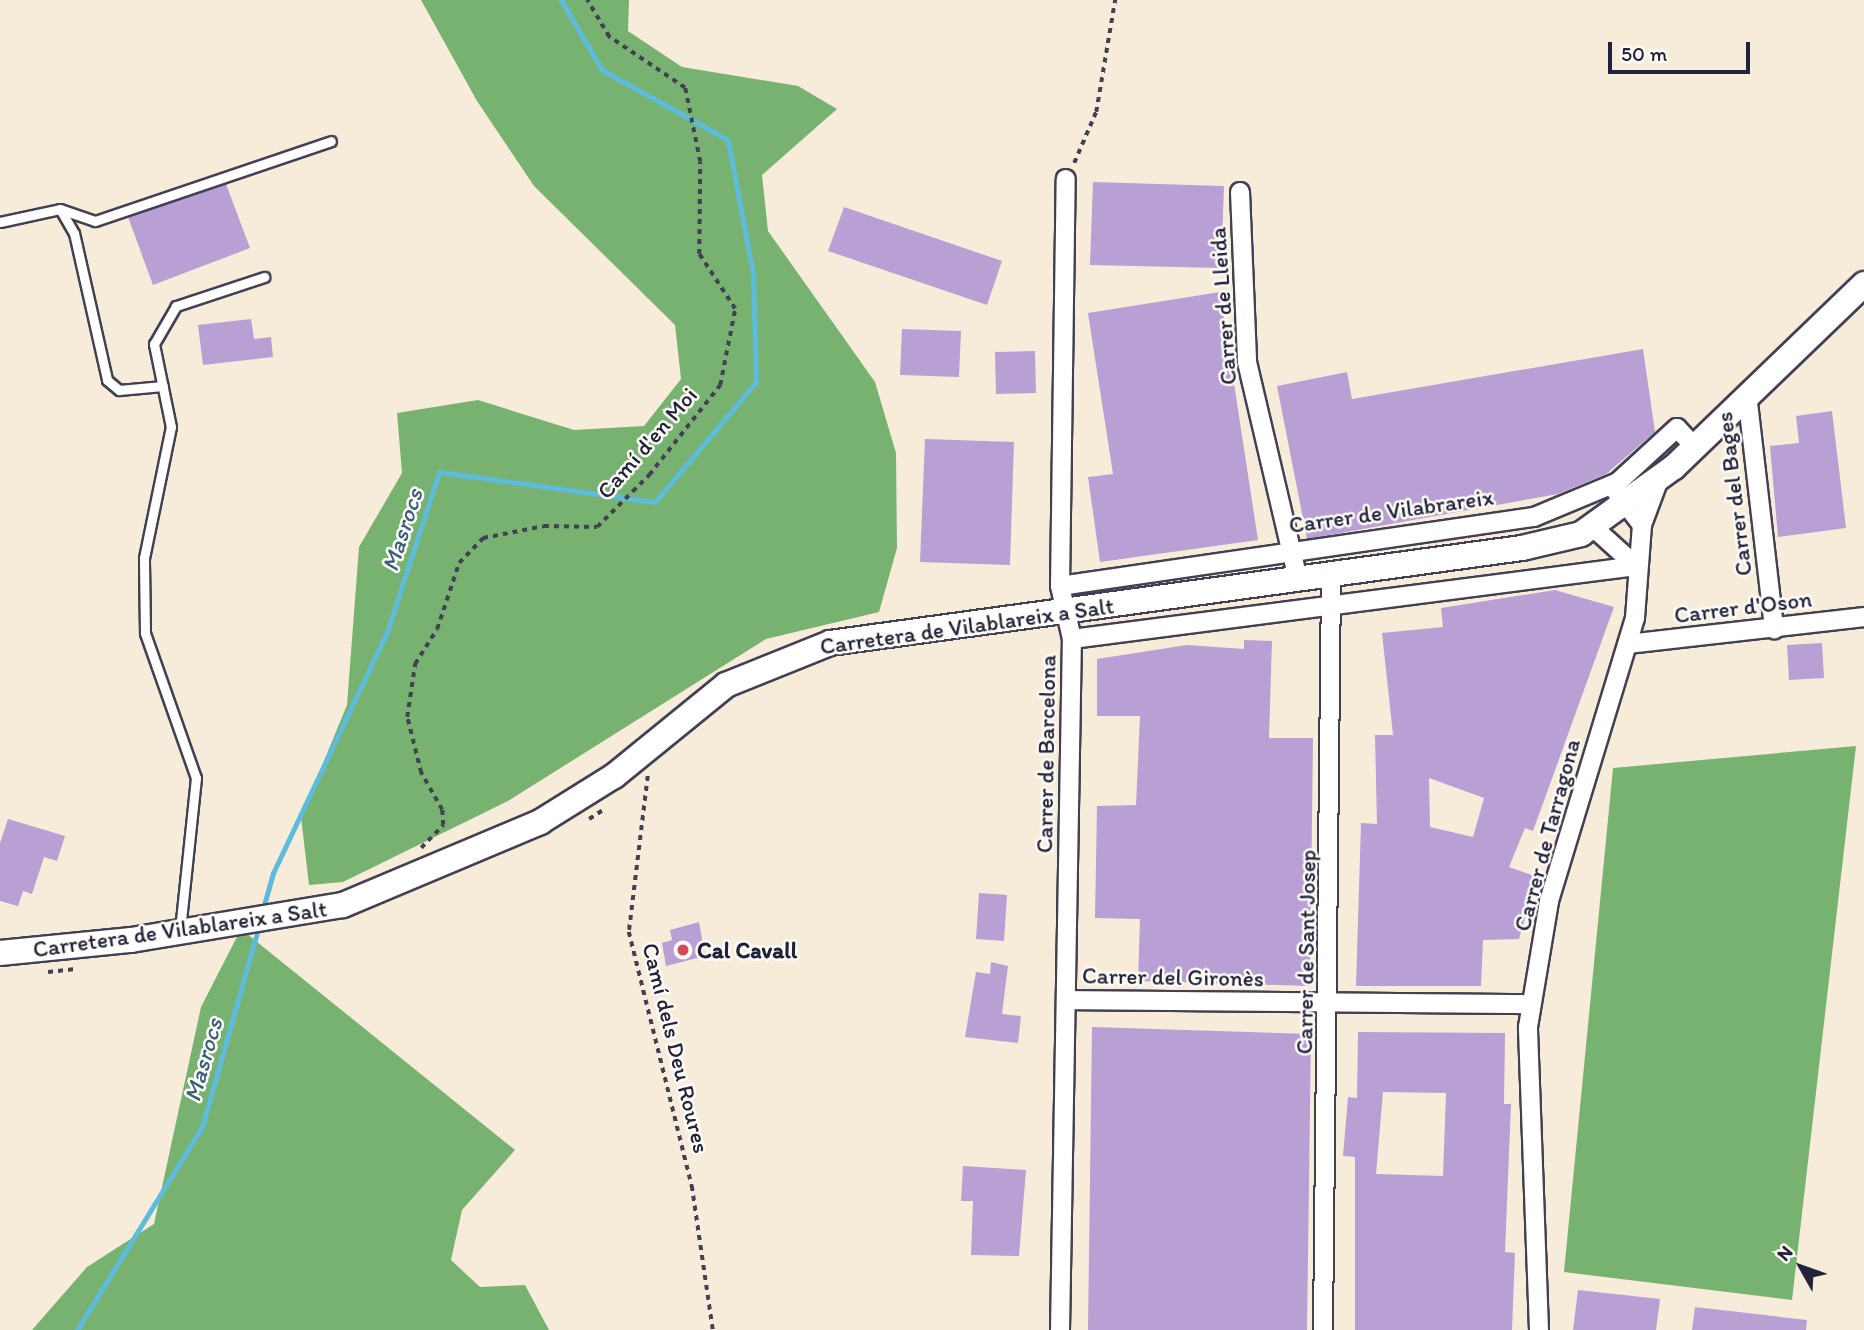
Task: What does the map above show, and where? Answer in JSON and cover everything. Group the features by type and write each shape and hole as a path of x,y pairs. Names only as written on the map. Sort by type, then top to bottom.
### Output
{"street":[{"name":"Carrer de Barcelona","path":"1060,1330 1072,639 1060,586 1066,179"},
{"name":"Carrer de Lleida","path":"1240,192 1247,362 1298,579"},
{"name":"Carretera de Vilablareix a Salt","path":"0,953 180,932 343,905 540,822 614,776 726,685 793,654 871,637 1522,548 1634,516 1660,479 1864,284"},
{"name":"Carrer del Bages","path":"1747,394 1774,629"},
{"name":"Carrer de Vilabrareix","path":"1060,586 1289,549 1534,517 1612,486 1678,428 1694,446"},
{"path":"1612,486 1634,516"},
{"name":"Carrer de Tarragona","path":"1539,1330 1531,1004 1549,901 1628,644 1636,566 1634,516"},
{"path":"1594,528 1636,566"},
{"path":"1072,639 1334,601 1636,566"},
{"name":"Carrer de Sant Josep","path":"1323,1330 1331,1004 1334,601 1331,575"},
{"name":"Carrer d'Oson","path":"1628,644 1864,617"},
{"name":"Carrer del Gironès","path":"1066,1000 1531,1004"}],"lane":[{"path":"0,222 60,209 95,221 331,141"},
{"path":"60,209 74,233 107,380 119,390 163,386"},
{"path":"180,932 196,778 145,633 144,558 171,426 154,344 176,306 264,277"}],"path":[{"name":"Camí d'en Moi","path":"416,853 443,817 421,773 407,717 415,664 437,629 459,563 483,538 544,526 597,527 649,475 720,386 735,309 699,254 700,162 685,88 609,37 587,0"},
{"path":"1066,179 1096,112 1115,0"},
{"name":"Camí dels Deu Roures","path":"658,765 648,773 629,932 692,1186 713,1330"}],"green space":[{"path":"421,0 629,0 628,31 682,67 798,86 837,109 762,175 768,231 875,382 896,453 897,548 879,612 766,639 508,801 343,882 309,885 301,817 347,705 359,547 402,473 397,413 478,400 574,430 644,426 681,379 675,325 534,186 477,101"},
{"path":"1856,746 1792,1300 1564,1272 1613,768"},
{"path":"241,929 515,1150 462,1210 451,1260 480,1287 525,1285 549,1330 32,1330 87,1267 154,1224 201,1007"}],"building":[{"path":"1093,182 1224,186 1221,268 1090,265"},
{"path":"226,184 250,248 153,285 128,217"},
{"path":"844,207 1002,261 987,305 828,251"},
{"path":"1220,292 1258,540 1100,562 1088,477 1113,474 1088,313"},
{"path":"251,319 254,339 271,337 273,357 203,365 198,325"},
{"path":"902,329 961,331 959,377 900,375"},
{"path":"1643,349 1655,432 1606,474 1558,494 1307,539 1277,386 1347,372 1352,399"},
{"path":"1035,351 1036,393 996,394 995,352"},
{"path":"1832,411 1846,528 1778,537 1770,446 1799,443 1796,416"},
{"path":"925,439 1014,442 1010,565 920,562"},
{"path":"1555,590 1614,607 1533,831 1525,828 1509,867 1537,877 1519,939 1483,940 1481,986 1356,986 1361,823 1377,824 1375,735 1393,735 1382,633 1443,627 1441,608","holes":["1429,778 1484,798 1473,837 1430,827"]},
{"path":"1244,640 1272,641 1269,738 1313,738 1310,986 1138,981 1140,919 1095,918 1097,806 1136,805 1140,716 1097,716 1097,659 1187,645 1244,649"},
{"path":"1822,643 1824,678 1789,680 1787,645"},
{"path":"8,819 65,836 57,861 44,857 32,894 23,891 18,906 0,901 0,843"},
{"path":"979,893 1007,895 1004,941 976,939"},
{"name":"Cal Cavall","path":"699,922 705,956 666,966 662,943 672,940 670,930"},
{"path":"991,962 1008,966 1002,1014 1021,1016 1018,1043 965,1037 976,972 990,974"},
{"path":"1092,1027 1311,1034 1307,1330 1088,1330"},
{"path":"1358,1032 1505,1033 1504,1104 1511,1104 1505,1252 1515,1253 1512,1330 1355,1330 1355,1157 1343,1156 1348,1097 1357,1098","holes":["1383,1092 1446,1093 1443,1176 1376,1174"]},
{"path":"963,1166 1026,1170 1019,1256 971,1255 973,1201 961,1201"},
{"path":"1578,1290 1660,1299 1656,1330 1573,1330"},
{"path":"1695,1307 1807,1320 1806,1330 1692,1330"}],"waterway":[{"name":"Masrocs","path":"262,912 273,873 387,632 439,472 655,502 756,382 753,274 728,140 602,70 561,0"},
{"name":"Masrocs","path":"77,1330 202,1127 259,925"}],"place":[{"name":"Cal Cavall","path":"683,950"}]}
